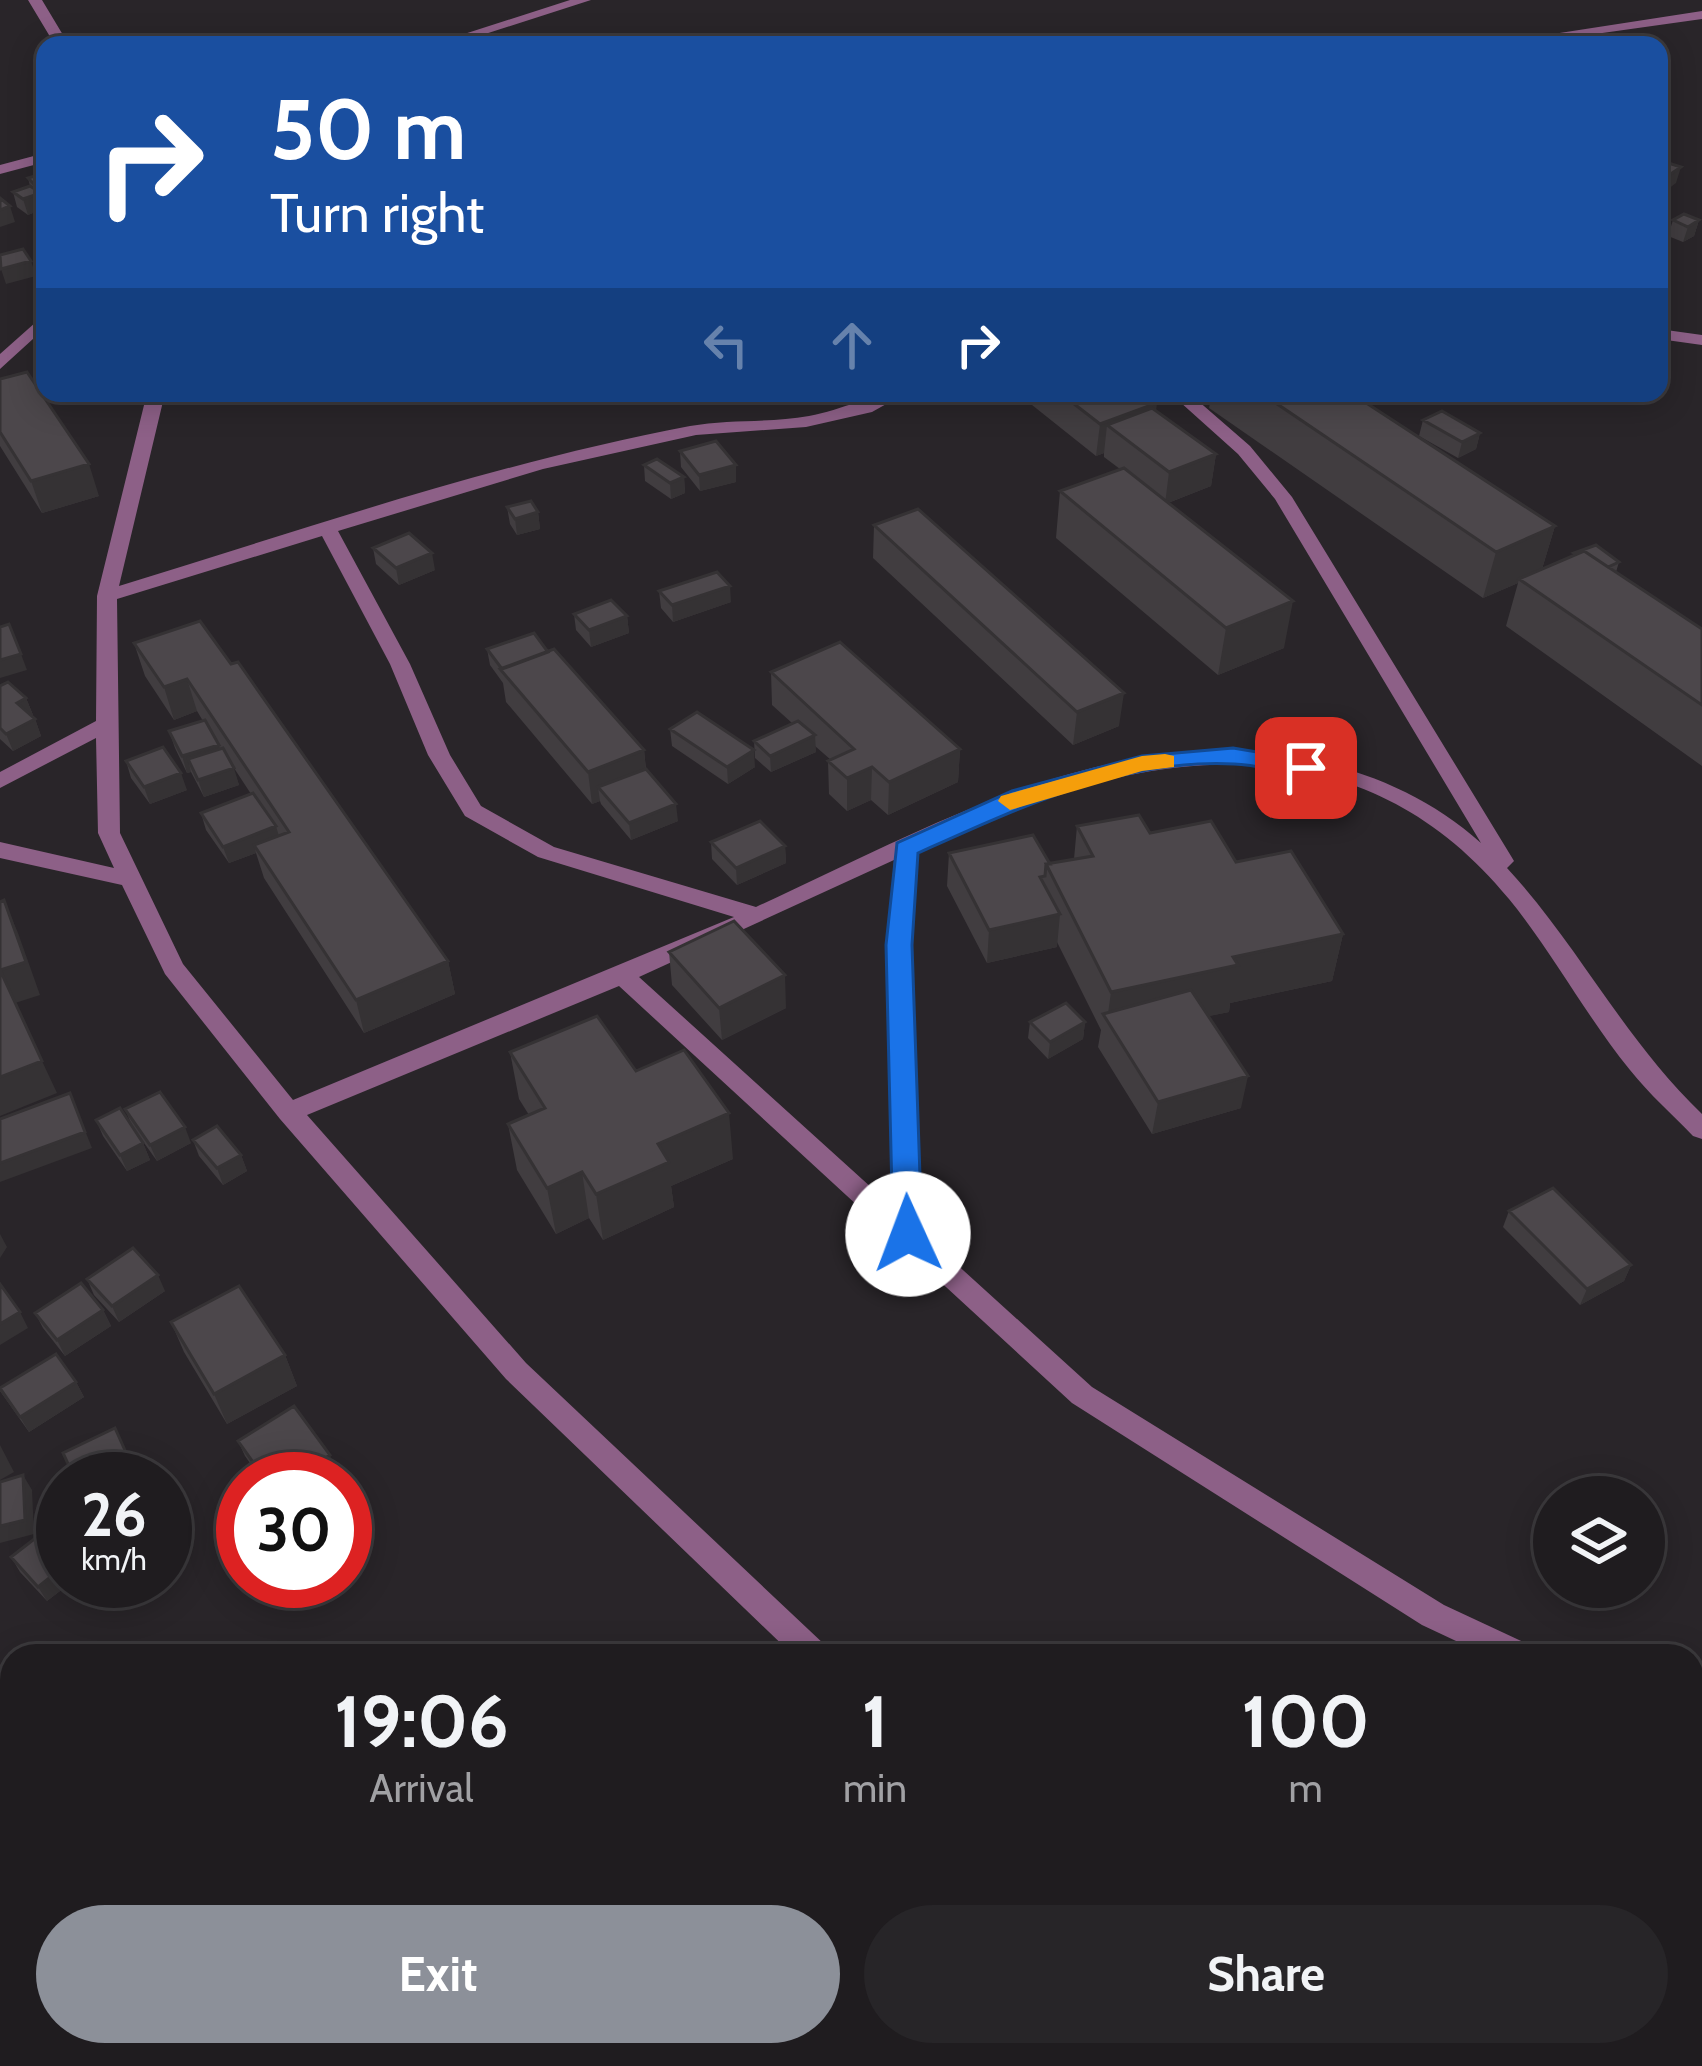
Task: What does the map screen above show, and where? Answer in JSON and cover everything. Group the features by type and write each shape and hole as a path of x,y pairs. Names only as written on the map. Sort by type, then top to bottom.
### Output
{"street":[{"path":"35,0 57,36"},
{"path":"466,36 584,0"},
{"path":"1552,36 1702,15"},
{"path":"0,170 36,160"},
{"path":"0,364 36,328"},
{"path":"1668,335 1702,340"},
{"path":"154,402 107,596 109,832 173,968 289,1112 517,1371 802,1644"},
{"path":"107,596 539,464 696,430 806,422 878,402"},
{"path":"1189,402 1244,450 1304,527 1523,894 1635,1060 1702,1129"},
{"path":"326,527 400,664 439,755 472,811 546,853 758,916"},
{"path":"0,782 106,724"},
{"path":"289,1112 622,975 1021,796 1142,764 1233,756 1343,774 1422,809 1475,846 1523,894"},
{"path":"906,849 899,945 908,1234"},
{"path":"0,850 131,879"},
{"path":"622,975 1082,1394 1433,1615 1495,1644"}],"building":[{"path":"30,186 36,195 23,199 13,192"},
{"path":"1684,214 1699,220 1688,227 1673,220"},
{"path":"23,249 31,261 1,269 0,255"},
{"path":"27,372 36,385 36,402 47,402 89,464 31,481 0,432 0,379"},
{"path":"1072,402 1157,403 1100,424"},
{"path":"1274,402 1365,402 1555,526 1496,552"},
{"path":"1152,408 1216,454 1169,472 1107,425"},
{"path":"1442,411 1480,433 1462,442 1423,420"},
{"path":"716,441 736,465 699,475 680,451"},
{"path":"657,459 684,477 670,483 644,465"},
{"path":"1124,468 1293,601 1226,628 1060,491"},
{"path":"531,501 538,512 515,519 507,507"},
{"path":"918,509 1124,693 1077,712 874,525"},
{"path":"409,533 432,553 396,568 373,548"},
{"path":"1596,545 1619,562 1608,567 1584,551 1574,553"},
{"path":"1584,551 1702,629 1702,705 1519,579"},
{"path":"717,572 730,586 672,605 659,591"},
{"path":"611,600 627,616 589,630 574,614"},
{"path":"200,621 231,664 238,662 448,961 356,1000 254,845 289,832 187,679 164,687 134,643"},
{"path":"9,624 21,654 0,660 0,627"},
{"path":"534,633 548,652 502,669 487,649"},
{"path":"840,642 960,749 889,782 872,767 847,778 828,761 854,749 771,672"},
{"path":"554,649 644,750 588,772 500,669"},
{"path":"8,682 26,698 17,703 35,719 6,734 0,728 0,686"},
{"path":"697,712 754,750 727,767 670,729"},
{"path":"205,720 219,745 182,756 169,731"},
{"path":"798,721 815,735 770,756 754,741"},
{"path":"163,747 181,773 144,787 126,761"},
{"path":"223,748 234,768 198,780 188,759"},
{"path":"646,769 676,804 629,823 598,787"},
{"path":"253,793 276,826 223,847 201,813"},
{"path":"1139,815 1150,833 1211,821 1236,862 1291,851 1343,934 1233,957 1238,965 1111,992 1046,864 1093,856 1077,826"},
{"path":"760,821 785,846 736,868 711,842"},
{"path":"1033,835 1050,864 1040,877 1060,914 989,930 949,853"},
{"path":"4,900 26,962 0,970 0,902"},
{"path":"734,921 785,975 719,1008 669,952"},
{"path":"0,970 42,1061 0,1077"},
{"path":"1191,990 1248,1076 1158,1102 1103,1014"},
{"path":"1066,1003 1085,1022 1050,1042 1030,1022"},
{"path":"597,1016 636,1071 684,1050 729,1113 658,1144 669,1162 596,1194 582,1172 547,1188 508,1124 545,1108 510,1052"},
{"path":"160,1092 185,1127 150,1145 125,1109"},
{"path":"70,1093 85,1132 0,1163 0,1119"},
{"path":"120,1108 143,1143 120,1155 96,1120"},
{"path":"217,1126 241,1155 217,1168 193,1140"},
{"path":"1553,1188 1631,1265 1587,1289 1509,1211"},
{"path":"133,1248 158,1275 112,1306 87,1279"},
{"path":"81,1283 103,1310 57,1340 35,1313"},
{"path":"0,1284 20,1312 0,1324"},
{"path":"239,1286 285,1355 214,1394 171,1322"},
{"path":"56,1354 76,1382 20,1417 0,1388"},
{"path":"294,1406 328,1452 246,1452 238,1441"},
{"path":"115,1428 126,1452 65,1452"},
{"path":"23,1475 25,1520 0,1526 0,1482"},
{"path":"36,1538 36,1585 11,1557"}],"slow traffic":[{"path":"1010,801 1165,761"}],"route":[{"path":"908,1234 899,945 906,849 1021,796 1142,764 1233,756 1306,768"}]}
